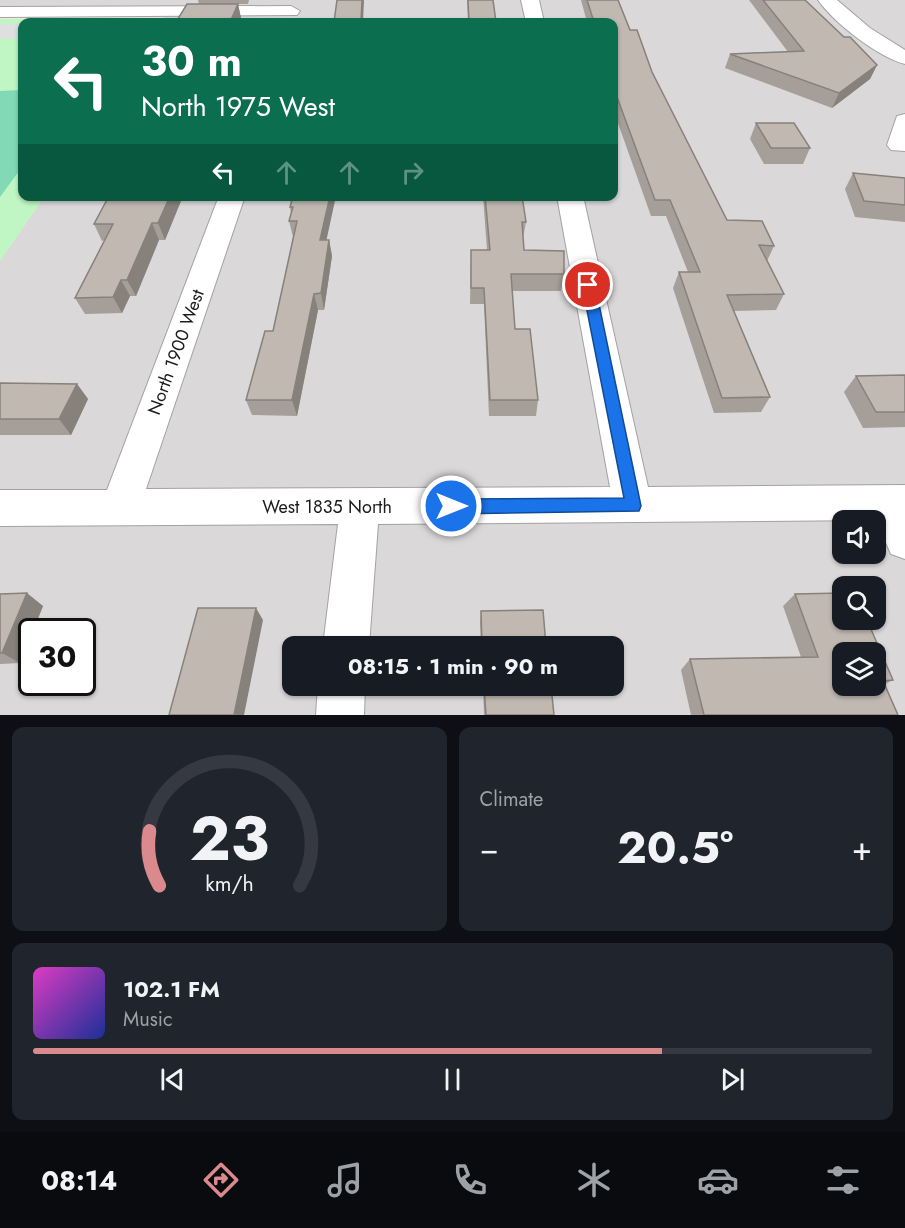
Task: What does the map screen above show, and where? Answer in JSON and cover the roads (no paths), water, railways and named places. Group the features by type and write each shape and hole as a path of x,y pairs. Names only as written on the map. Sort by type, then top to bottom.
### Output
{"street":[{"path":"531,0 534,18"},
{"path":"827,0 848,22 878,44 905,58"},
{"path":"16,8 49,17 291,11"},
{"path":"899,145 905,121"},
{"name":"North 1900 West","path":"120,508 230,201"},
{"path":"571,201 633,506"},
{"path":"896,503 905,540"},
{"name":"West 1835 North","path":"0,508 896,503"},
{"path":"347,636 360,507"},
{"path":"339,715 341,696"}]}
